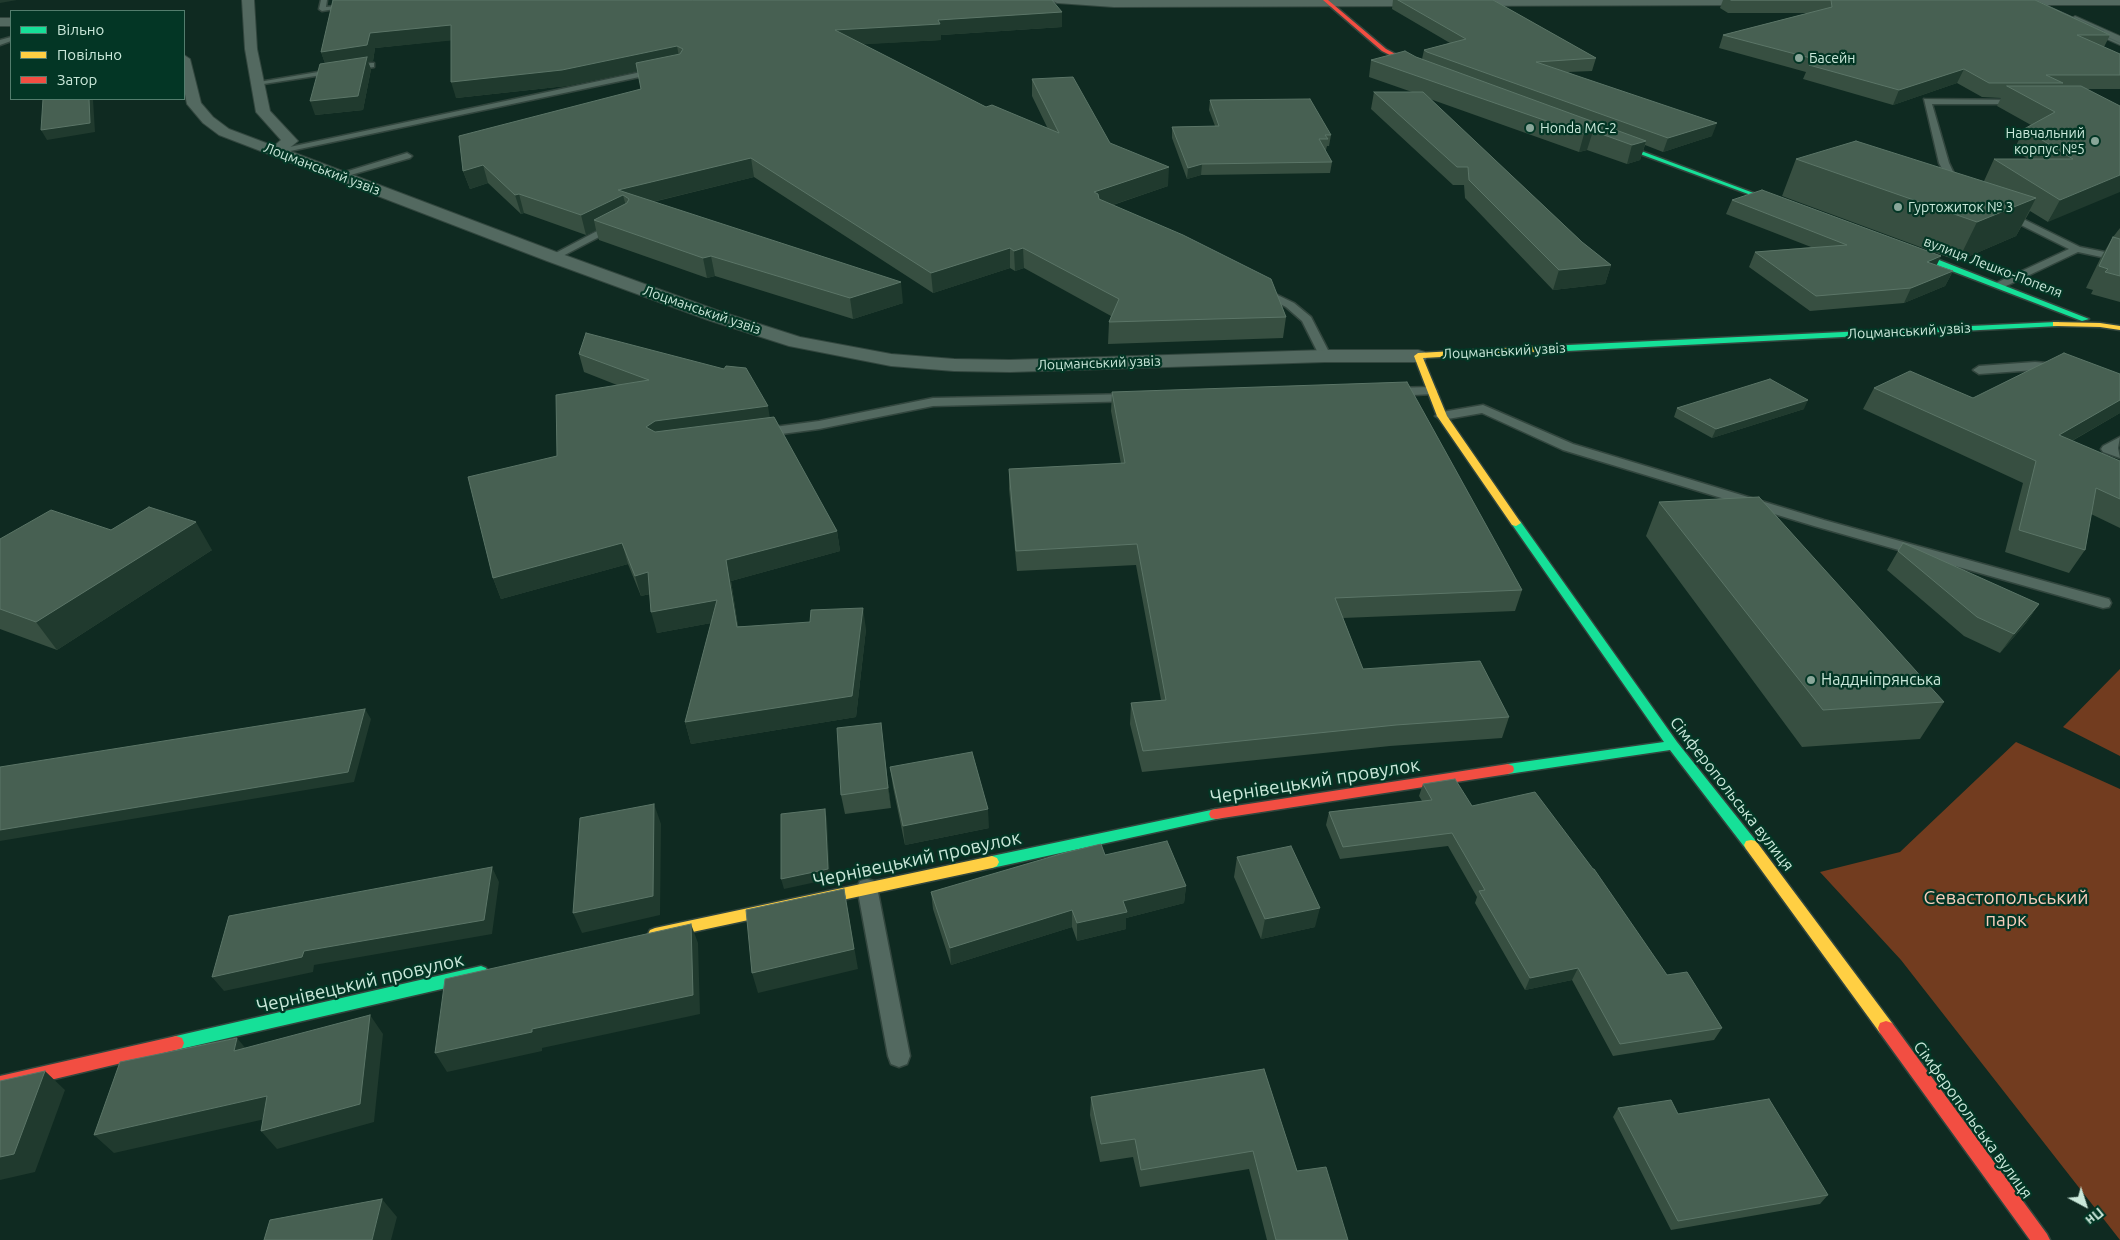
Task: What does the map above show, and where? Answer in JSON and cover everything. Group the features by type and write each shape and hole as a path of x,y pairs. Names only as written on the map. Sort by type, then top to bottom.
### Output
{"street":[{"path":"248,0 251,49 263,112 290,141 276,151"},
{"path":"1057,0 1091,4 1776,2"},
{"path":"2032,1 2120,40"},
{"path":"1327,2 1384,50 1435,76"},
{"path":"1994,2 2120,2"},
{"name":"Лоцманський узвіз","path":"185,66 194,104 208,120 224,132 715,316 796,342 891,360 954,365 1010,366 1325,356 1418,356 2040,324 2100,325"},
{"path":"1595,136 1798,210"},
{"name":"вулиця Лешко-Попеля","path":"1890,244 2100,325"},
{"path":"2100,325 2120,328"},
{"name":"Сімферопольська вулиця","path":"1418,356 1442,416 1673,746 1780,882 2041,1240"},
{"name":"Чернівецький провулок","path":"647,935 1238,808 1673,746"},
{"name":"Чернівецький провулок","path":"0,1084 492,971"}],"lane":[{"path":"324,0 322,9 359,6"},
{"path":"257,83 371,65"},
{"path":"276,151 671,68"},
{"path":"1966,192 1954,183 1944,163 1927,101 2036,102"},
{"path":"340,175 407,156"},
{"path":"2000,210 2077,250 2120,258"},
{"path":"554,257 628,219"},
{"path":"2000,285 2077,250"},
{"path":"1248,283 1290,305 1307,319 1325,356"},
{"path":"1979,370 2035,366 2071,368"},
{"path":"1381,392 1431,391"},
{"path":"749,434 819,425 933,402 1142,397"},
{"path":"1442,416 1483,410 1568,447 1819,523 2103,603"},
{"path":"2120,441 2108,449 2120,454"},
{"path":"867,888 899,1056"}],"green space":[{"path":"2120,669 2120,756 2063,727"},
{"name":"Севастопольський парк","path":"2016,742 2120,789 2120,1240 1901,960 1820,872 1900,852"}],"building":[{"path":"333,0 1052,0 1062,12 938,20 940,24 835,30 986,107 992,105 1059,133 1032,79 1073,77 1110,143 1169,167 1094,192 1098,194 1099,199 1183,235 1271,279 1286,317 1109,322 1119,299 1023,248 1014,251 1010,248 931,273 751,158 618,190 901,282 850,298 711,256 703,258 594,220 627,203 629,199 623,195 581,215 519,194 515,195 483,165 463,171 459,136 641,89 636,63 680,54 683,49 677,46 562,70 451,82 451,25 370,33 367,45 321,52"},
{"path":"1398,0 1493,0 1596,58 1536,62 1717,123 1668,138 1427,52 1424,50 1466,39"},
{"path":"1831,0 2035,0 2110,35 2077,35 2120,54 2120,75 2046,75 2063,83 1989,83 1964,69 1899,90 1809,65 1822,61 1723,35 1832,7"},
{"path":"1405,51 1416,57 1646,141 1632,145 1593,131 1584,134 1371,60"},
{"path":"367,57 358,96 310,101 320,64"},
{"path":"2007,86 2081,86 2120,106 2120,175 2060,200 1994,159 2073,159 2024,129 2055,112"},
{"path":"1374,92 1423,92 1582,242 1611,265 1559,270 1469,180 1468,167 1457,167"},
{"path":"1310,99 1331,135 1325,135 1328,139 1319,139 1332,162 1202,164 1188,168 1172,127 1219,126 1210,100"},
{"path":"43,100 89,100 90,123 41,130"},
{"path":"1856,141 2036,198 1977,222 1796,159"},
{"path":"1762,190 1941,256 1927,262 1953,271 1911,288 1816,296 1755,252 1847,245 1732,200"},
{"path":"2113,237 2120,239 2120,276 2105,272 2108,269 2099,266"},
{"path":"586,333 724,369 726,366 746,368 768,406 655,421 646,427 655,432 774,417 837,531 726,560 737,627 810,622 811,610 863,608 852,696 685,722 717,600 651,612 648,572 635,576 622,543 493,578 468,477 557,456 556,395 649,380 579,354"},
{"path":"2064,353 2120,374 2120,400 2059,435 2120,461 2120,499 2096,488 2085,550 2019,530 2036,461 1874,388 1910,371 1973,398"},
{"path":"1770,379 1808,400 1716,429 1677,408"},
{"path":"1407,382 1522,590 1335,598 1363,669 1480,661 1509,717 1396,725 1143,751 1131,703 1166,700 1137,544 1016,551 1009,469 1125,463 1112,392"},
{"path":"1759,497 1944,702 1823,710 1659,502"},
{"path":"149,507 196,522 36,622 0,609 0,539 51,510 111,530"},
{"path":"1903,543 2039,604 2014,634 1977,617 1898,551"},
{"path":"365,709 348,772 0,830 0,767"},
{"path":"881,723 888,788 841,795 837,728"},
{"path":"972,752 988,809 903,826 890,767"},
{"path":"1455,779 1472,806 1535,792 1594,869 1667,975 1687,972 1722,1028 1620,1044 1578,968 1530,978 1479,891 1485,890 1452,833 1343,847 1329,812 1432,800 1423,784"},
{"path":"654,804 653,896 573,913 580,818"},
{"path":"825,809 828,869 781,879 781,814"},
{"path":"1167,841 1186,886 1123,901 1127,912 1077,923 1072,910 950,948 931,892 1101,844 1105,855"},
{"path":"1291,846 1320,908 1265,919 1237,857"},
{"path":"492,867 484,920 304,951 302,957 212,977 229,916"},
{"path":"844,889 854,949 752,973 746,910"},
{"path":"691,924 693,995 532,1029 532,1032 435,1053 445,979"},
{"path":"370,1015 360,1104 261,1131 267,1096 94,1135 120,1062 237,1038 234,1051"},
{"path":"1264,1069 1297,1171 1326,1167 1348,1240 1276,1240 1253,1151 1141,1170 1135,1139 1101,1144 1091,1097"},
{"path":"45,1071 14,1154 0,1157 0,1081"},
{"path":"1769,1099 1828,1195 1678,1221 1618,1108 1671,1100 1678,1114"},
{"path":"382,1199 372,1240 264,1240 270,1220"}],"tram line":[{"path":"2035,0 2104,31"},
{"path":"2096,32 2120,43"}],"traffic: fast":[{"path":"1607,140 1788,207"},
{"path":"1903,249 2085,319"},
{"path":"1547,349 2056,324"},
{"path":"1516,523 1673,745 1751,845"},
{"path":"1508,769 1673,745"},
{"path":"992,862 1216,814"},
{"path":"176,1043 481,973"}],"traffic: slow":[{"path":"2056,324 2100,325 2120,328"},
{"path":"1516,523 1442,416 1418,356 1547,349"},
{"path":"1751,845 1886,1028"},
{"path":"655,934 992,862"}],"traffic: jam":[{"path":"1325,0 1384,50 1425,71"},
{"path":"1216,814 1508,769"},
{"path":"1886,1028 2041,1240"},
{"path":"0,1084 176,1043"}],"place":[{"name":"Басейн","path":"1799,58"},
{"name":"Honda МС-2","path":"1530,128"},
{"name":"Навчальний корпус №5","path":"2095,141"},
{"name":"Гуртожиток № 3","path":"1898,207"},
{"name":"Наддніпрянська","path":"1811,680"}]}
